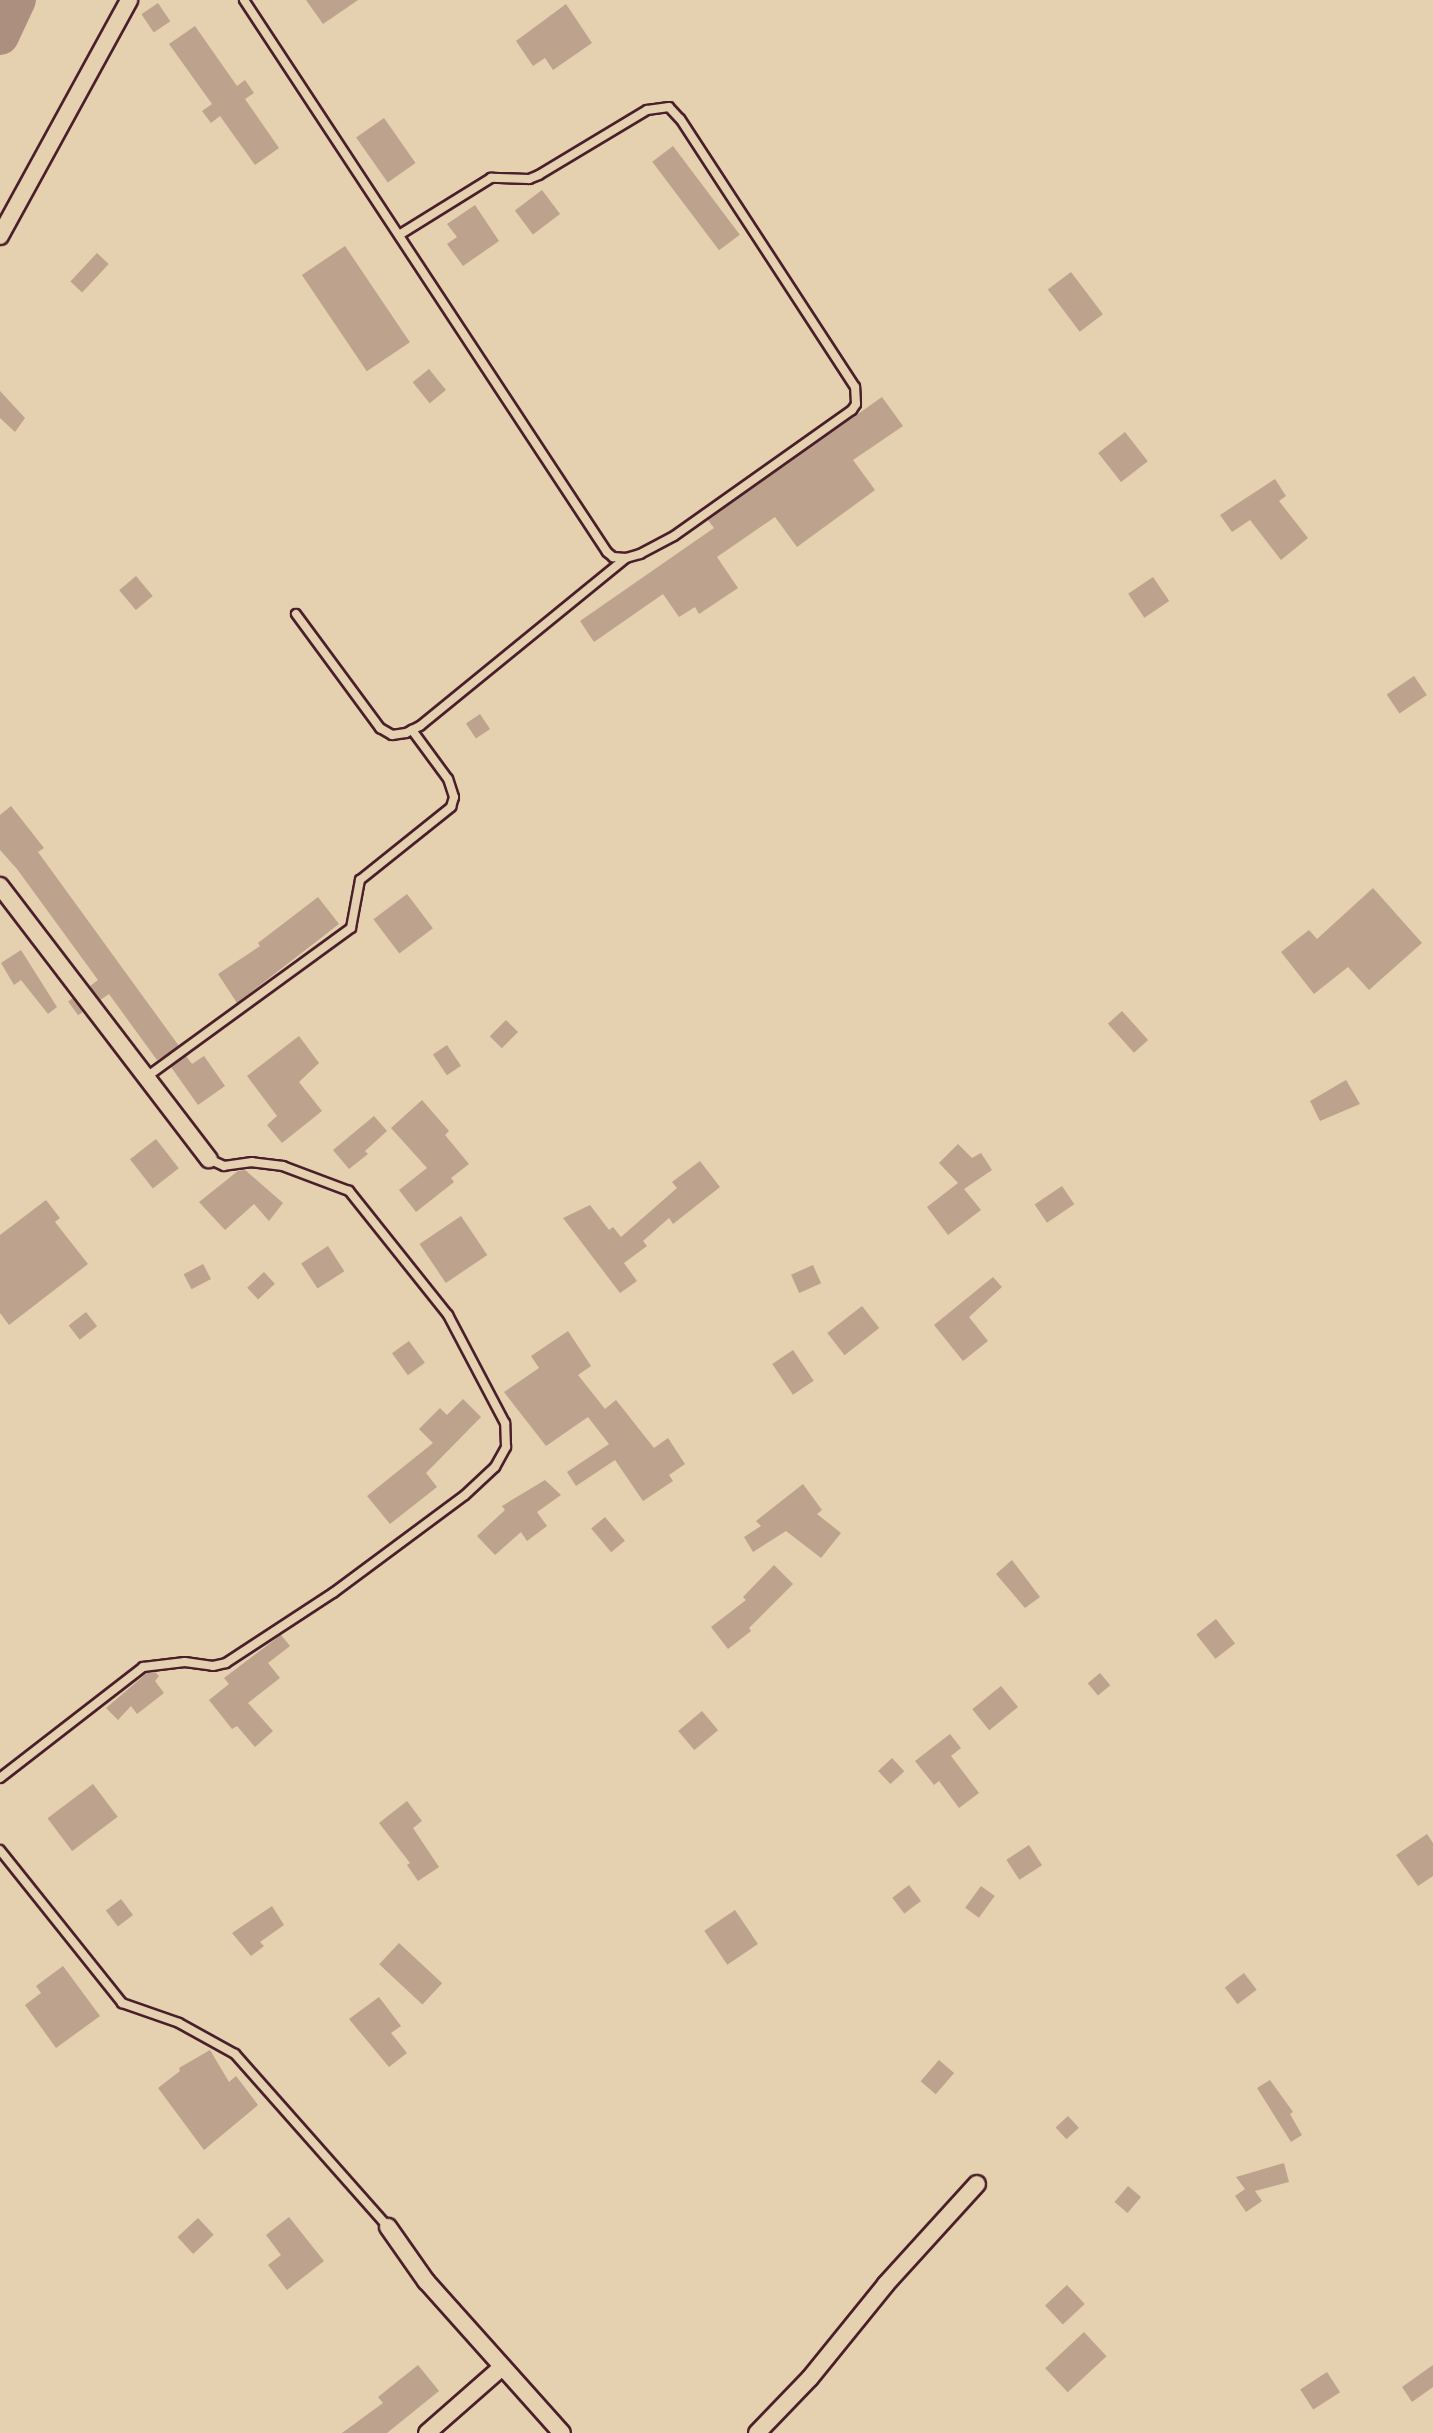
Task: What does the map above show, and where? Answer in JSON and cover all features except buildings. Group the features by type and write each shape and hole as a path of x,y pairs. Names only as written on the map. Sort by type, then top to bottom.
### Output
{"street":[{"path":"0,236 129,0"},
{"path":"0,886 209,1159"},
{"path":"757,2433 810,2378 886,2284 977,2184"},
{"path":"388,2227 426,2281 562,2433"},
{"path":"427,2433 502,2367"}],"lane":[{"path":"244,0 607,552 613,557 626,558"},
{"path":"296,614 380,728 392,735 412,730 626,558 674,536 852,410 856,404 855,387 680,119 669,107 647,110 530,179 491,178 399,235"},
{"path":"148,1076 351,928 360,880 451,807 454,797 451,785 412,730"},
{"path":"0,1778 143,1667 186,1662 213,1666 226,1663 333,1593 465,1496 495,1467 506,1447 505,1423 447,1315 349,1191 283,1166 252,1161 224,1166 209,1159"},
{"path":"0,1850 122,2003 179,2023 235,2054 388,2227"}],"waterway":[{"path":"0,36 17,0"}]}
